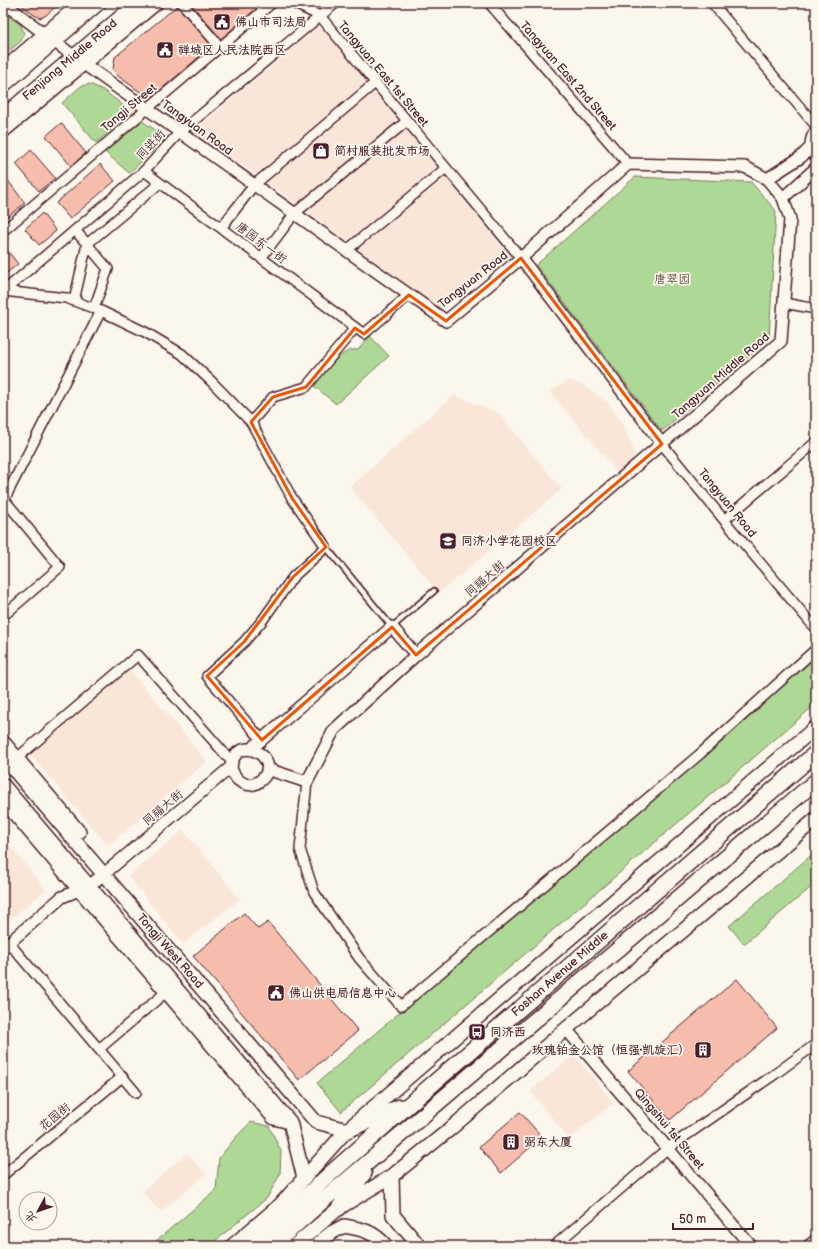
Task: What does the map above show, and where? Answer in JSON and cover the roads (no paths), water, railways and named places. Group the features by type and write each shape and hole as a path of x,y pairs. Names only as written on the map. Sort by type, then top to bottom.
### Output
{"highway":[{"name":"Foshan Avenue Middle","path":"237,1245 330,1174 816,752"},
{"name":"Foshan Avenue Middle","path":"272,1246 816,781"},
{"path":"347,1130 414,1101"},
{"path":"339,1208 379,1153"}],"main road":[{"path":"3,70 50,37 80,3"},
{"name":"Fenjiang Middle Road","path":"3,86 50,37 99,3"},
{"name":"Fenjiang Middle Road","path":"3,116 79,60 137,3"},
{"path":"3,131 79,60 156,3"},
{"path":"237,1245 280,1205 347,1130 816,727"},
{"path":"3,742 107,872 210,986 304,1097 308,1112"},
{"name":"Tongji West Road","path":"3,757 107,872 216,1005 316,1122 347,1130"},
{"name":"Tongji West Road","path":"3,785 84,888 290,1122 304,1178"},
{"path":"3,800 84,888 166,992 274,1118 290,1122"},
{"path":"294,1246 339,1208 392,1176 455,1125 566,1029 816,819"},
{"path":"210,986 216,1005 233,1013"},
{"path":"392,1176 393,1215 419,1246"},
{"path":"306,1246 318,1225"},
{"path":"315,1246 331,1233 344,1226 364,1230 380,1240 386,1246"}],"street":[{"name":"Tangyuan Road","path":"4,3 79,60 446,321 521,258 662,444 816,629"},
{"path":"182,3 220,47"},
{"name":"Tongji Street","path":"3,231 272,3"},
{"path":"293,3 320,16"},
{"name":"同进街","path":"4,291 144,171 180,132 336,3"},
{"name":"Tangyuan East 2nd Street","path":"489,3 628,164"},
{"path":"712,3 816,126"},
{"name":"Tangyuan East 1st Street","path":"320,16 521,258"},
{"path":"221,228 254,185 375,83"},
{"path":"261,258 295,213 407,121"},
{"path":"767,179 801,157 814,152 812,137 816,131"},
{"path":"521,258 628,164 745,167 767,179 783,198 816,168"},
{"path":"347,250 446,168"},
{"name":"唐园东一街","path":"144,171 364,334 409,295"},
{"path":"74,301 87,244 160,183"},
{"name":"Tangyuan Middle Road","path":"662,444 781,341 790,219 783,198"},
{"path":"3,616 60,567 4,499 97,309 108,269 75,230"},
{"path":"4,291 66,298 97,309 145,332 182,354 251,422 292,498 326,547 293,577 244,642 207,676 262,740"},
{"path":"784,303 816,309"},
{"path":"251,422 273,397 306,387 355,328"},
{"path":"724,520 816,442"},
{"name":"同福大街","path":"307,782 334,730 416,655 662,444"},
{"path":"392,627 416,655"},
{"name":"同福大街","path":"6,946 62,897 84,888 107,872 232,765 235,756 238,753 251,749 262,740 392,627"},
{"path":"267,769 307,782 300,849 314,892 359,958 401,1006 700,754 816,650"},
{"path":"17,758 138,655 232,765 233,774 236,779 246,785 252,785 262,779 266,774 267,769 265,758 261,754 251,749"},
{"path":"6,946 99,1049 136,1093"},
{"path":"99,1049 166,992"},
{"name":"Qingshui 1st Street","path":"566,1029 751,1246"},
{"path":"554,1246 668,1148 816,1044"},
{"name":"花园街","path":"3,1175 122,1077"},
{"path":"807,1246 816,1238"}],"lane":[{"path":"326,547 392,627 434,591"}],"place":[{"name":"佛山市司法局","path":"222,22"},
{"name":"禅城区人民法院西区","path":"165,50"},
{"name":"简村服装批发市场","path":"321,151"},
{"name":"同济小学花园校区","path":"448,541"},
{"name":"佛山供电局信息中心","path":"276,993"},
{"name":"同济西","path":"477,1032"},
{"name":"玫瑰铂金公馆（恒强·凯旋汇）","path":"703,1050"},
{"name":"弼东大厦","path":"511,1142"}],"park label":[{"name":"唐翠园","path":"672,279"}]}
